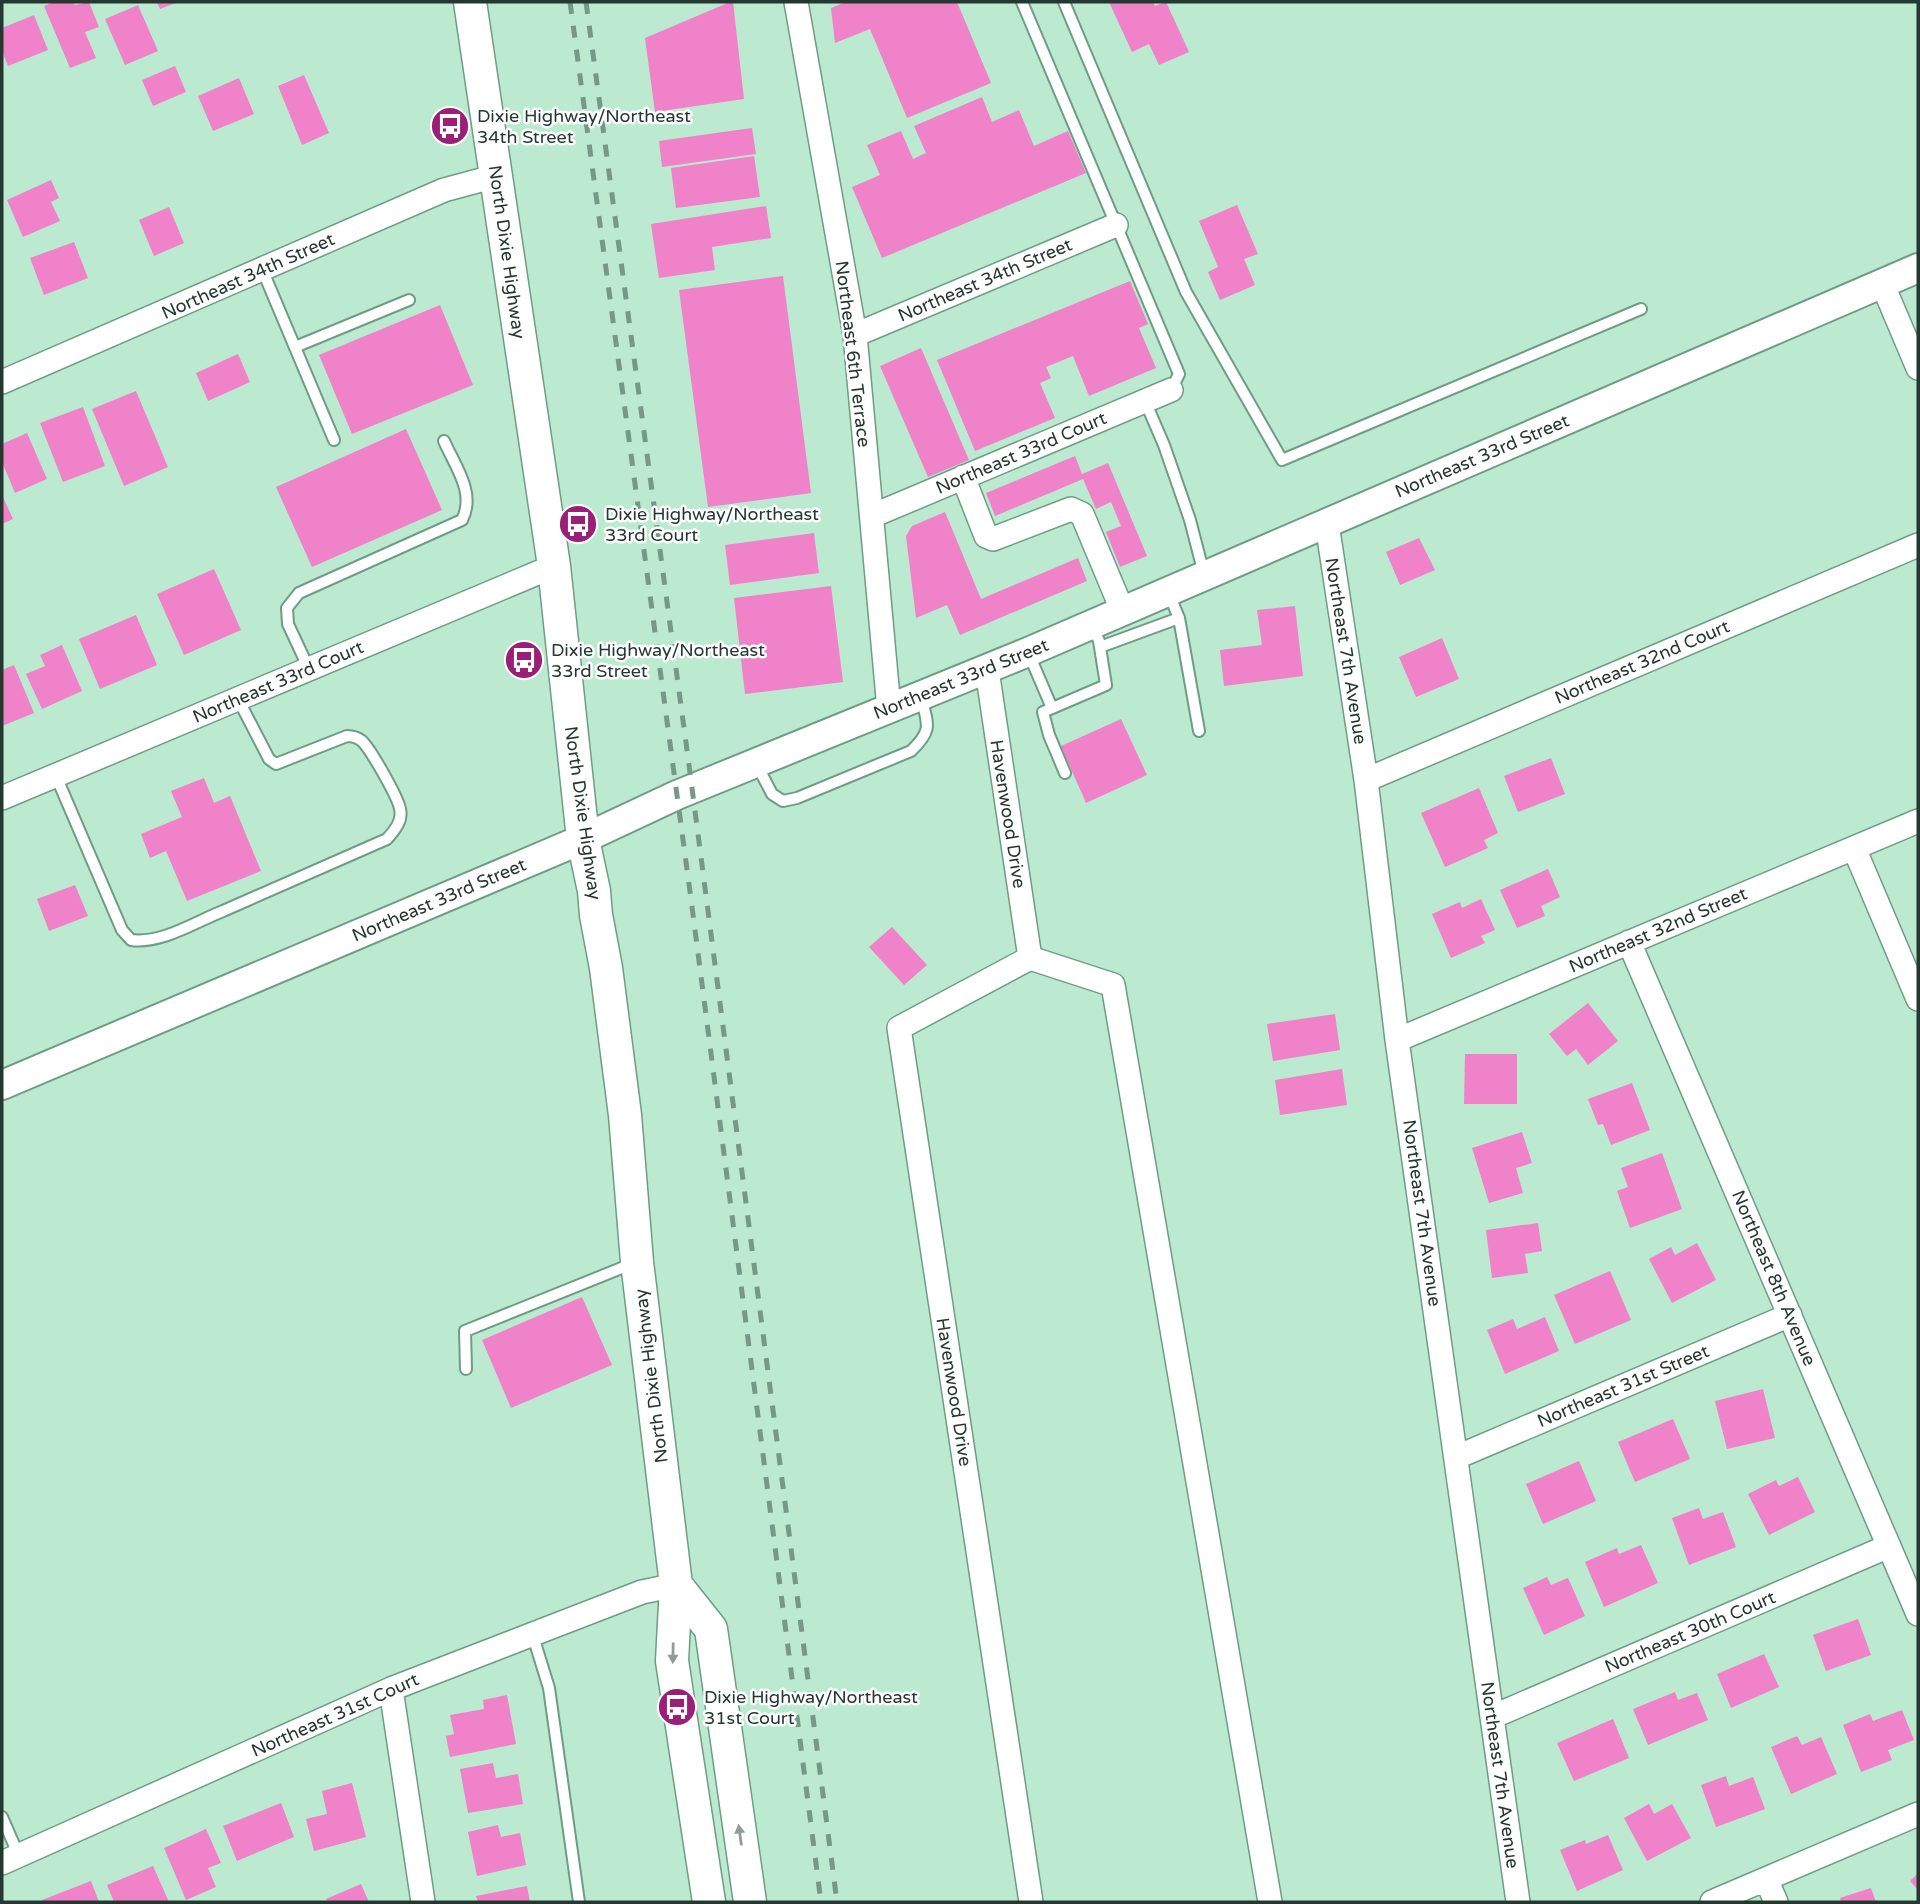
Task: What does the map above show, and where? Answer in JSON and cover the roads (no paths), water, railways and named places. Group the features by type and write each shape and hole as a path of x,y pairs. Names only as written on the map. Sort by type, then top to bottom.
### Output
{"main road":[{"name":"North Dixie Highway","path":"470,2 554,566 583,839 610,995 625,1115 637,1262 676,1585 672,1661 709,1902"},
{"path":"676,1585 711,1629 750,1902"}],"street":[{"name":"Northeast 6th Terrace","path":"796,2 855,335 888,709"},
{"name":"Northeast 34th Street","path":"2,382 444,190 496,176"},
{"name":"Northeast 34th Street","path":"855,335 1116,225"},
{"name":"Northeast 33rd Street","path":"2,1085 583,839 677,795 1028,652 1096,636 1123,611 1918,268"},
{"path":"1882,283 1918,368"},
{"name":"Northeast 33rd Court","path":"872,516 1171,390"},
{"path":"963,477 986,536 993,539 1071,509 1082,514 1123,611"},
{"name":"Northeast 7th Avenue","path":"1327,524 1366,780 1397,1040 1518,1902"},
{"name":"Northeast 32nd Court","path":"1366,780 1918,545"},
{"name":"Northeast 33rd Court","path":"2,798 554,566"},
{"name":"Havenwood Drive","path":"987,670 1030,958 899,1028 1031,1902"},
{"name":"Northeast 32nd Street","path":"1397,1040 1918,821"},
{"path":"1854,848 1918,999"},
{"name":"Northeast 8th Avenue","path":"1629,942 1918,1614"},
{"path":"1030,958 1113,985 1270,1902"},
{"name":"Northeast 31st Street","path":"1457,1457 1790,1315"},
{"name":"Northeast 30th Court","path":"1492,1717 1889,1546"},
{"name":"Northeast 31st Court","path":"10,1860 391,1689 642,1591 676,1585"},
{"path":"391,1689 423,1902"},
{"path":"1712,1902 1918,1814"},
{"path":"1766,1879 1776,1902"}],"lane":[{"path":"1022,2 1179,374 1171,390"},
{"path":"1064,2 1186,292 1282,460 1641,309"},
{"path":"262,269 334,440"},
{"path":"295,347 410,300"},
{"path":"1146,401 1190,520 1205,576"},
{"path":"309,669 288,624 287,608 299,593 462,520 468,508 468,495 444,440"},
{"path":"1168,592 1179,618 1199,731"},
{"path":"1065,774 1043,712 1106,685 1096,636 1179,618"},
{"path":"1028,652 1052,708"},
{"path":"755,763 772,794 783,802 809,793 911,751 924,739 928,726 921,696"},
{"path":"56,776 122,930 131,940 141,941 164,936 387,839 398,827 401,811 389,784 363,743 354,736 347,736 276,764 264,751 238,699"},
{"path":"466,1369 465,1331 637,1262"},
{"path":"532,1633 549,1688 579,1902"},
{"path":"2,1817 10,1860"}],"railway":[{"path":"570,2 691,899 821,1902"},
{"path":"586,2 689,765 837,1902"}],"place":[{"name":"Dixie Highway/Northeast 34th Street","path":"450,126"},
{"name":"Dixie Highway/Northeast 33rd Court","path":"578,524"},
{"name":"Dixie Highway/Northeast 33rd Street","path":"524,660"},
{"name":"Dixie Highway/Northeast 31st Court","path":"677,1707"}]}
